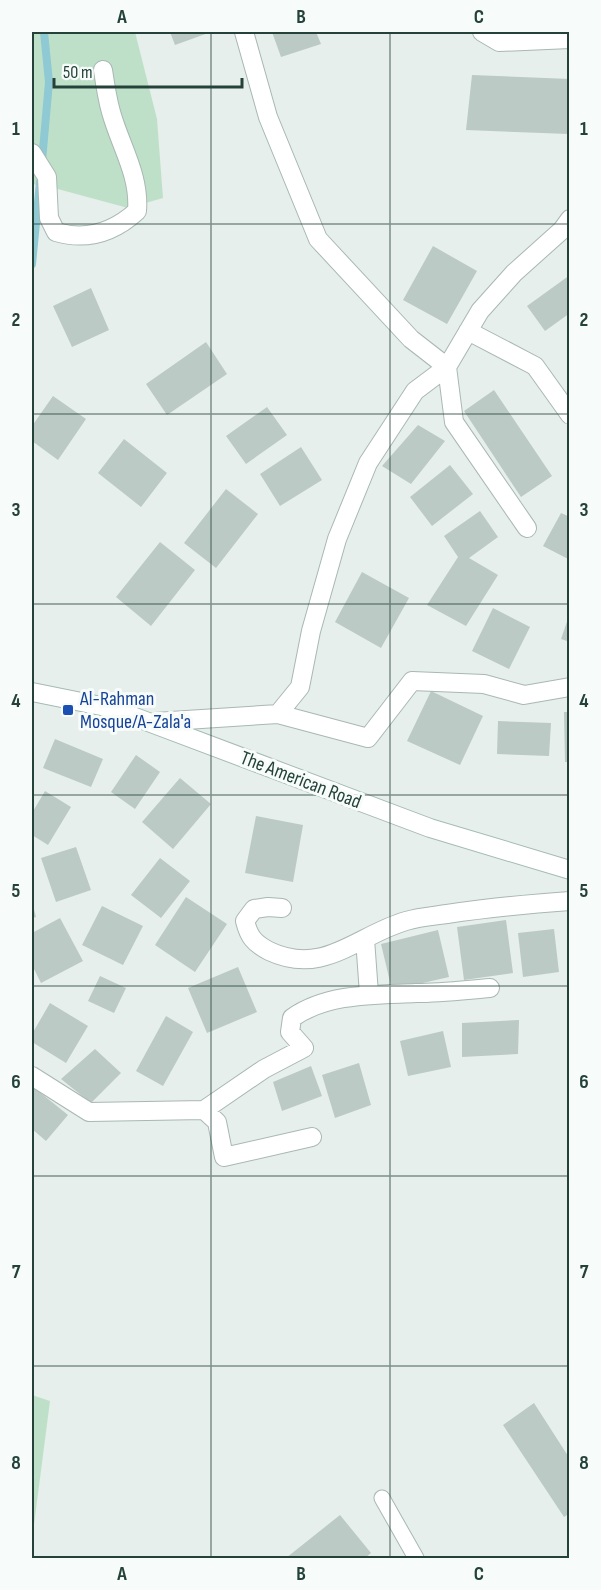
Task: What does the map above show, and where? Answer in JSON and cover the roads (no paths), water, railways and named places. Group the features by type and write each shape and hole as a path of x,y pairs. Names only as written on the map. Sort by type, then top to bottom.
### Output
{"street":[{"path":"244,32 268,117 318,239 411,339 447,367 454,422 527,528"},
{"path":"482,32 499,42 570,39"},
{"path":"32,153 47,177 49,218 56,232 75,238 97,234 124,223 137,211 138,195 130,165 110,112 103,70"},
{"path":"278,714 300,687 311,631 337,539 360,478 390,426 415,391 447,367 480,310 514,273 562,230 570,219"},
{"path":"468,331 535,366 570,415"},
{"path":"155,722 278,714 368,738 412,681 484,684 524,695 570,687"},
{"name":"The American Road","path":"32,692 111,708 155,722 430,828 570,870"},
{"path":"282,909 268,907 254,909 245,921 248,934 256,944 278,955 297,959 322,959 406,921 473,910 570,901"},
{"path":"365,939 369,994"},
{"path":"32,1076 89,1112 204,1110 264,1069 304,1048 290,1032 292,1018 302,1011 328,1002 369,994 490,988"},
{"path":"204,1110 217,1122 224,1157 312,1137"}],"lane":[{"path":"382,1498 416,1558"}],"waterway":[{"path":"42,161 49,82 44,32"},
{"path":"32,264 40,182"}],"place":[{"name":"Al-Rahman Mosque/A-Zala'a","path":"68,710"}]}
